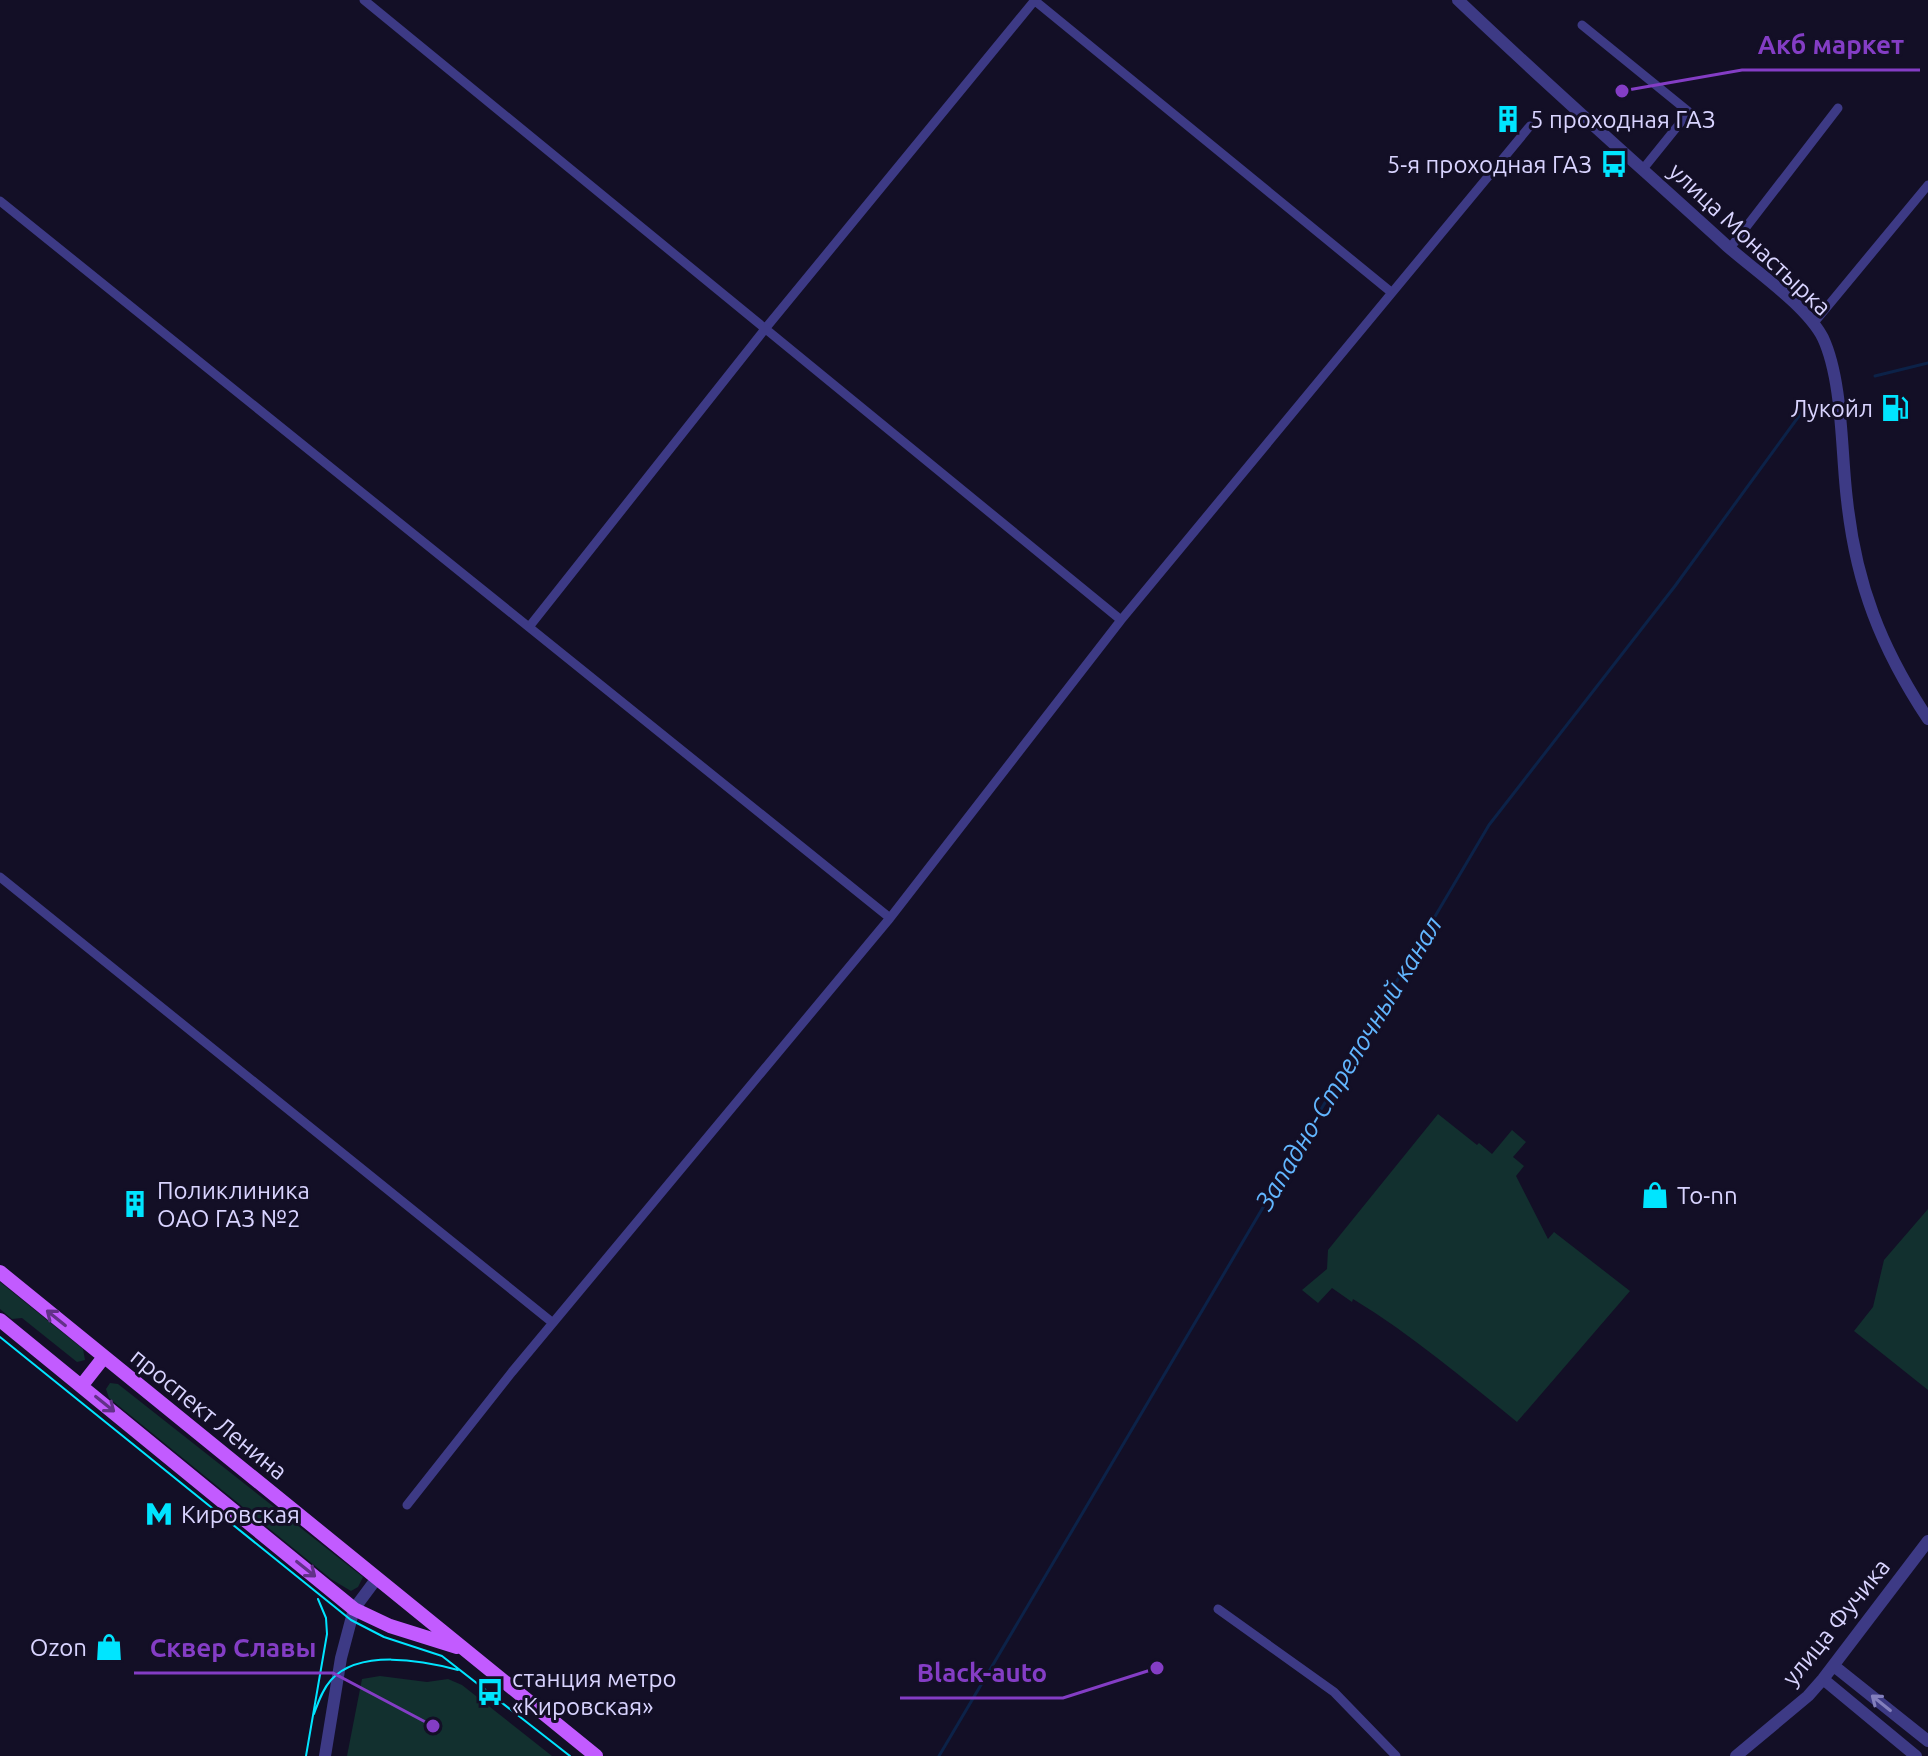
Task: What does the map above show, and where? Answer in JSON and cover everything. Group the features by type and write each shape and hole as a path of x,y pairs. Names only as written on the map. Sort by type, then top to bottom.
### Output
{"main road":[{"name":"проспект Ленина","path":"0,1272 596,1756"},
{"name":"проспект Ленина","path":"0,1320 354,1609 390,1626 465,1649"},
{"path":"82,1385 104,1357"}],"street":[{"path":"364,0 1121,620"},
{"path":"529,627 765,329 1034,0 1391,292"},
{"name":"улица Монастырка","path":"1458,0 1813,324 1828,353 1838,399 1851,538 1863,588 1885,646 1928,719"},
{"path":"1582,25 1689,112 1643,169"},
{"path":"1730,248 1838,108"},
{"path":"407,1505 553,1323 890,918 1121,620 1530,126"},
{"path":"1813,324 1928,185"},
{"path":"0,201 890,918"},
{"path":"0,877 553,1323"},
{"name":"улица Фучика","path":"1736,1756 1808,1696 1928,1541"},
{"path":"325,1756 341,1658 354,1609 377,1578"},
{"path":"1218,1609 1334,1692 1396,1756"},
{"path":"1834,1666 1928,1741"},
{"path":"1823,1679 1916,1756"}],"green space":[{"path":"1438,1114 1492,1154 1512,1130 1526,1142 1513,1157 1524,1166 1516,1176 1548,1239 1554,1232 1630,1291 1517,1422 1417,1342 1353,1299 1352,1302 1332,1288 1318,1303 1302,1290 1327,1269 1328,1250"},
{"path":"1928,1209 1928,1390 1854,1331 1873,1307 1884,1260"},
{"path":"0,1282 83,1349 85,1360 77,1362 22,1318 12,1319 0,1309"},
{"path":"110,1383 118,1384 363,1577 358,1587 351,1591 331,1579 109,1398 106,1389"},
{"path":"380,1676 427,1682 448,1679 462,1685 552,1756 347,1756 362,1679"}],"waterway":[{"name":"Западно-Стрелочный канал","path":"1875,376 1928,363"},
{"name":"Западно-Стрелочный канал","path":"939,1756 1489,825 1675,586 1807,405"}],"tram line":[{"path":"0,1337 351,1620 384,1637 442,1656 570,1756"},
{"path":"306,1756 327,1634 326,1618 318,1599"},
{"path":"314,1714 331,1680 343,1670 358,1664 409,1661 458,1670"}],"place":[{"name":"Акб маркет","path":"1622,91"},
{"name":"5 проходная ГАЗ","path":"1508,119"},
{"name":"5-я проходная ГАЗ","path":"1614,164"},
{"name":"Лукойл","path":"1895,408"},
{"name":"To-nn","path":"1655,1195"},
{"name":"Поликлиника ОАО ГАЗ №2","path":"135,1204"},
{"name":"Кировская","path":"159,1514"},
{"name":"Ozon","path":"109,1647"},
{"name":"Black-auto","path":"1157,1668"},
{"name":"станция метро «Кировская»","path":"490,1692"},
{"name":"Сквер Славы","path":"433,1726"}]}
